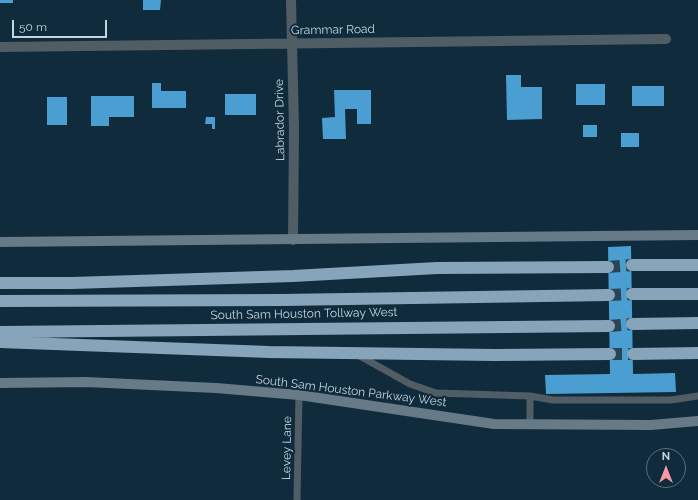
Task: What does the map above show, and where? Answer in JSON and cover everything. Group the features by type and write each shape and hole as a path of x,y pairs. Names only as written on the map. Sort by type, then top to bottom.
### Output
{"highway":[{"path":"632,265 698,265"},
{"path":"0,283 72,283 293,276 437,268 608,267"},
{"path":"632,294 698,294"},
{"name":"South Sam Houston Tollway West","path":"0,301 274,300 609,295"},
{"path":"632,324 698,323"},
{"name":"South Sam Houston Tollway West","path":"0,332 609,326"},
{"path":"0,342 356,354 610,354"},
{"path":"633,354 698,353"}],"main road":[{"path":"0,242 698,235"},
{"name":"South Sam Houston Parkway West","path":"0,383 86,382 160,384 216,388 299,395 494,424 651,425 698,421"}],"street":[{"name":"Labrador Drive","path":"291,0 294,128 293,240"},
{"name":"Grammar Road","path":"0,47 666,39"}],"lane":[{"path":"356,354 410,384 436,393 530,396 553,400 671,400 698,396"},
{"name":"Levey Lane","path":"297,500 299,395"},
{"path":"530,396 530,424"}],"building":[{"path":"0,0 13,0 13,3 0,3"},
{"path":"143,0 161,0 160,10 143,10"},
{"path":"506,75 521,75 521,87 542,87 542,119 507,120"},
{"path":"152,83 161,83 161,91 186,91 186,108 152,108"},
{"path":"576,84 605,84 605,105 576,105"},
{"path":"632,86 664,86 664,106 632,106"},
{"path":"334,90 371,90 371,124 357,124 357,109 345,109 346,139 323,139 322,118 335,117"},
{"path":"225,94 256,94 256,115 225,115"},
{"path":"91,96 134,96 134,117 109,117 109,126 91,126"},
{"path":"47,97 67,97 67,125 47,125"},
{"path":"206,117 215,117 215,129 212,129 212,124 205,124"},
{"path":"583,125 597,125 597,137 583,137"},
{"path":"621,133 639,133 639,147 621,147"},
{"path":"631,246 633,374 675,373 676,392 546,394 545,375 610,374 608,247"}],"tunnel":[{"path":"608,267 632,265"},
{"path":"609,295 632,294"},
{"path":"609,326 632,324"},
{"path":"610,354 633,354"}]}
